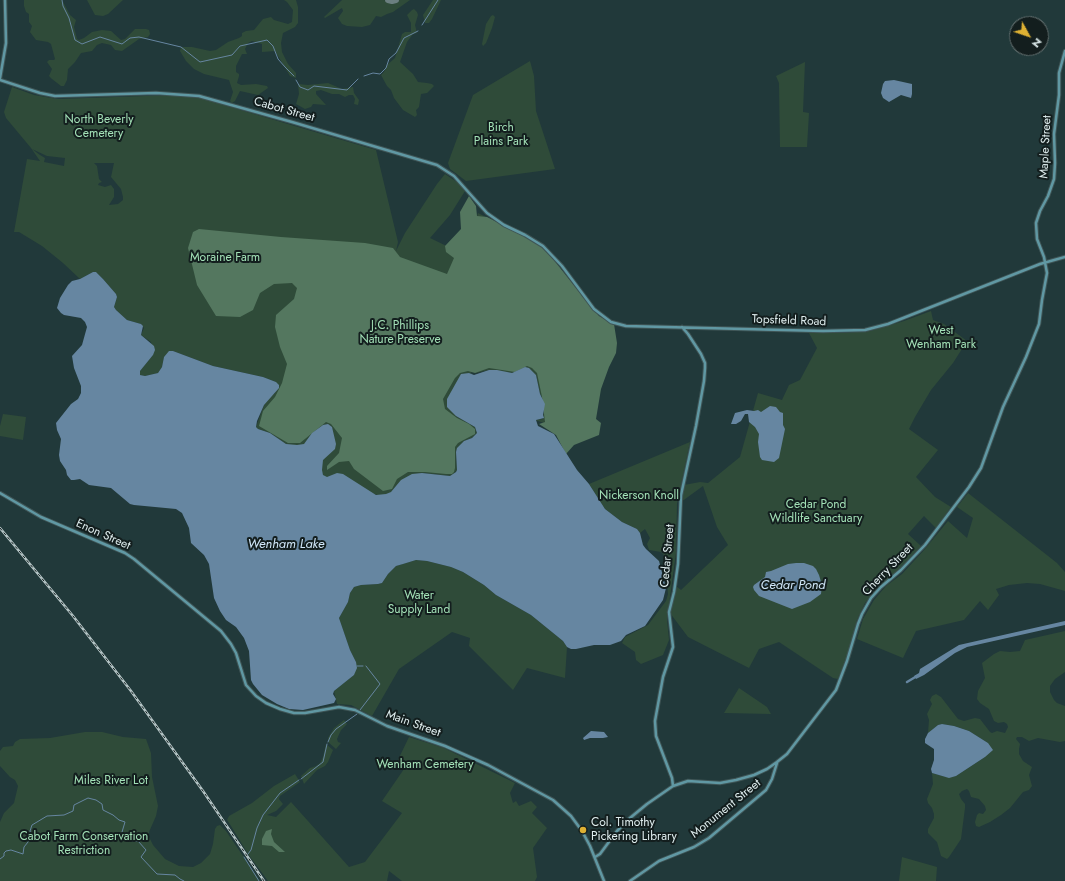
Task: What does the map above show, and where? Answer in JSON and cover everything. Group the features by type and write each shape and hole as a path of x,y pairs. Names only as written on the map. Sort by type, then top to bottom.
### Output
{"main road":[{"path":"0,79 6,43 5,0"},
{"name":"Maple Street","path":"1045,263 1037,239 1036,223 1054,180 1054,134 1059,95 1059,73 1061,60 1065,51"},
{"name":"Cabot Street","path":"0,79 40,93 55,96 151,93 199,96 287,120 437,165 454,176 487,214 504,225 535,240"},
{"name":"Topsfield Road","path":"535,240 551,253 594,309 611,322 636,328 690,327 835,332 865,330 888,324 1045,263 1065,257"},
{"name":"Cherry Street","path":"595,857 603,850 617,831 630,818 673,786 688,781 714,783 729,782 754,775 777,762 793,747 836,690 849,656 858,624 871,598 925,545 969,487 984,464 1004,408 1038,328 1047,276 1045,263"},
{"path":"688,334 690,327"},
{"name":"Cedar Street","path":"673,786 672,779 656,736 655,726 663,677 672,646 669,612 674,592 678,564 681,495 695,429 704,376 703,360 688,334 682,328"},
{"name":"Enon Street","path":"0,493 41,518 129,556 210,620"},
{"name":"Main Street","path":"210,620 223,633 238,656 246,685 256,696 266,703 288,712 300,714 333,707 350,708 387,726 445,746 513,778 553,800 576,822 588,841 604,881"},
{"name":"Monument Street","path":"630,881 659,861 694,847 709,838 766,790 772,779 777,762"},
{"name":"Cedar Street","path":"672,779 678,784"},
{"path":"594,853 603,850"}],"green space":[{"path":"24,0 62,0 70,15 76,20 74,27 77,39 79,40 92,32 102,30 111,31 121,40 125,39 135,29 149,30 150,34 148,37 139,39 122,51 115,50 111,45 102,43 97,45 92,51 81,53 68,69 67,80 64,86 61,86 49,76 52,69 47,62 55,59 51,44 36,40 30,32 32,26 29,22 29,14 26,12 24,6"},
{"path":"87,0 123,0 108,14 103,16 95,15"},
{"path":"284,0 296,0 298,7 298,23 295,27 283,33 281,43 282,52 288,64 296,73 296,78 290,76 275,51 262,52 262,44 252,41 248,43 245,49 247,54 242,54 236,66 236,72 239,74 237,83 241,85 256,84 267,86 268,88 258,95 240,91 235,101 232,103 230,101 233,92 229,80 204,74 194,69 186,61 180,51 181,47 192,47 210,51 216,50 228,42 239,38 242,36 242,33 254,30 263,19 271,17 274,20 288,24 292,22 293,10"},
{"path":"342,0 384,0 393,3 399,0 410,0 393,12 381,17 376,16 370,25 362,27 347,26 342,24 338,18 343,11 342,8 325,18 324,17"},
{"path":"433,0 441,0 432,19 429,23 425,23 423,15"},
{"path":"414,9 418,15 415,25 417,33 413,34 407,42 400,62 413,74 418,82 432,84 434,86 427,93 421,94 419,107 416,110 417,115 415,117 403,110 394,98 391,90 381,75 387,65 395,58 402,34 405,32 411,32 411,23 407,15"},
{"path":"493,15 495,17 492,28 486,43 483,46 482,44 486,24"},
{"name":"Birch Plains Park","path":"530,61 534,76 536,111 555,169 466,181 450,169 448,163 473,95"},
{"path":"805,62 803,112 809,113 807,147 780,147 779,83 776,76"},
{"path":"328,83 342,89 353,87 354,93 359,100 358,105 354,104 355,99 353,95 345,97 321,90 316,91 316,94 326,105 313,104 311,107 305,109 296,104 299,94 298,84 308,85"},
{"path":"12,87 34,95 58,99 174,95 200,98 376,150 398,242 396,251 405,233 445,174 457,182 465,191 450,215 430,238 459,252 473,230 478,213 533,241 562,400 544,423 535,420 543,419 544,407 544,400 540,394 536,375 521,369 512,373 489,370 476,373 471,372 472,374 469,373 456,416 475,427 477,433 472,438 464,441 456,452 457,470 453,475 422,473 401,489 382,496 325,482 313,444 290,447 270,433 256,427 264,405 269,397 275,393 276,382 263,377 213,366 173,351 164,357 162,367 158,373 145,376 140,375 140,371 153,355 151,342 141,335 144,328 141,324 127,320 116,310 114,307 117,297 116,294 103,279 96,272 93,272 80,279 42,246 19,232 14,232 27,159 40,161 6,118 4,112","holes":["32,149 47,156 65,158 64,166 44,162 45,158","94,163 114,163 111,177 121,189 123,197 123,200 118,204 109,205 114,197 114,189 111,185 105,187 98,185 102,182 99,179 97,166"]},
{"path":"469,196 476,206 477,216 487,217 538,243 553,259 599,316 614,324 617,343 616,353 601,389 596,419 601,423 599,435 574,445 566,454 556,435 539,424 545,422 542,397 537,373 532,368 527,366 515,372 489,368 475,373 468,371 460,373 455,378 443,399 445,409 475,429 475,434 458,443 455,447 454,472 452,474 446,474 408,472 397,479 392,489 383,491 354,469 349,461 339,462 327,470 327,466 339,453 342,438 331,424 326,422 300,443 288,443 259,426 263,411 275,397 282,383 287,364 280,347 275,327 276,315 294,299 297,288 292,283 274,284 260,293 253,310 240,317 216,316 197,285 188,248 193,232 199,229 365,243 393,248 400,257 447,274 454,258 446,252 445,246 461,229 460,212"},
{"name":"Cedar Pond Wildlife Sanctuary","path":"931,311 933,320 944,324 967,341 953,363 931,390 909,429 938,450 916,477 935,497 951,507 936,528 924,516 908,534 921,546 899,570 878,587 865,603 857,620 848,654 838,679 833,678 779,642 759,649 749,668 688,637 670,613 676,586 681,590 728,545 717,527 703,486 681,502 684,485 700,482 708,483 740,457 758,393 782,400 789,385 800,380 817,348 809,333 870,331"},
{"path":"3,414 26,417 23,440 0,436 0,426"},
{"name":"Nickerson Knoll","path":"690,442 677,504 676,553 667,619 669,640 663,655 641,664 636,660 635,652 622,643 625,637 648,625 666,601 668,594 666,572 662,568 664,555 661,552 649,550 647,544 650,538 645,529 640,533 637,529 622,522 605,509 589,484"},
{"path":"968,493 1057,563 1065,572 1065,591 1040,584 1027,583 1009,585 996,589 999,595 988,610 980,601 964,620 916,631 903,658 857,639 863,619 874,600 886,586 902,574 948,521 967,538 973,518 957,507"},
{"name":"Water Supply Land","path":"416,560 451,567 463,572 484,585 496,595 531,615 563,641 567,647 565,678 527,668 513,690 469,646 470,638 452,632 399,669 372,716 351,705 337,704 334,691 354,675 356,662 350,650 339,618 348,602 350,593 354,587 382,583 396,566"},
{"path":"1065,631 1065,672 1055,679 1050,686 1050,692 1057,703 1065,706 1065,741 1060,742 1038,738 1029,741 1022,737 1017,737 1016,739 1020,744 1019,754 1023,761 1032,767 1029,775 1032,786 1029,790 1023,792 1010,808 1001,815 979,827 976,826 975,822 977,815 979,813 983,814 986,810 985,806 979,799 971,797 967,789 962,791 959,794 965,804 965,808 961,839 947,859 941,856 937,842 928,833 928,829 934,818 932,808 927,799 933,784 932,773 946,777 956,776 985,757 988,743 969,731 942,724 938,725 928,733 929,720 927,714 932,704 930,700 932,696 936,694 941,697 958,719 964,721 975,718 980,719 990,732 992,733 997,731 1005,733 1008,727 1007,724 1004,722 998,723 994,721 989,709 977,699 978,691 985,678 982,663 1000,651 1020,651 1025,640"},
{"path":"739,688 767,707 771,714 724,713"},
{"path":"344,720 347,724 341,730 337,739 338,742 341,743 336,749 328,742 328,738 334,728"},
{"path":"85,732 102,732 123,737 146,739 151,753 152,777 158,806 156,816 149,832 149,837 153,845 165,859 179,866 193,867 201,863 210,854 215,829 220,825 226,831 260,881 0,881 0,822 4,813 14,803 18,786 15,780 10,777 0,766 0,751 3,747 13,746 15,742 20,739 50,738"},
{"name":"Wenham Cemetery","path":"409,737 444,748 515,783 510,793 513,803 516,801 519,806 531,801 537,807 532,813 547,828 533,848 537,877 535,881 402,881 389,871 387,881 268,881 248,854 227,820 229,816 252,803 274,786 295,774 300,782 280,796 279,799 283,804 276,811 267,815 276,817 291,802 349,867 365,862 402,813 382,801 404,769 396,764"},
{"path":"326,744 333,750 328,762 325,766 317,770 304,784 301,776 310,768 320,763"},
{"path":"272,829 271,834 274,842 285,852 279,852 272,846 262,845 262,839 266,831"},
{"path":"902,857 937,867 936,881 899,881"}],"water":[{"path":"894,80 912,84 911,98 901,95 889,102 883,98 881,93 883,84 885,81"},
{"name":"Wenham Lake","path":"93,272 96,272 116,294 117,297 114,307 116,310 127,320 141,324 143,326 141,335 154,346 155,350 153,355 140,371 140,375 145,376 158,373 162,367 164,357 169,351 173,351 213,366 263,377 276,382 279,385 279,388 264,405 256,427 270,433 286,444 297,445 304,444 312,433 323,425 328,424 332,427 336,444 335,449 323,460 323,475 327,477 337,473 343,474 376,495 391,492 401,480 412,474 422,473 450,476 456,472 457,448 464,441 472,438 477,433 475,427 456,416 447,407 447,399 461,374 469,373 474,375 489,370 512,373 525,367 529,368 536,375 540,394 545,404 543,415 544,418 536,420 538,426 554,434 577,470 589,484 605,509 622,522 637,529 640,533 643,545 659,561 666,588 663,600 645,626 626,635 621,641 610,645 594,645 571,649 531,615 496,595 484,585 463,572 451,567 416,560 396,566 382,583 354,587 350,593 348,602 339,618 357,668 354,675 334,691 333,694 336,699 334,703 303,710 289,709 277,704 262,695 251,680 249,651 244,638 236,627 226,620 220,611 214,598 209,564 204,555 191,543 189,528 182,513 176,509 130,504 111,488 89,485 80,479 71,480 60,461 59,455 61,439 56,423 71,404 78,399 81,393 81,386 74,368 72,356 82,345 87,327 81,318 64,315 57,308 60,298 72,281 80,279"},
{"path":"770,406 776,407 783,413 783,425 785,429 779,458 774,462 762,460 760,457 758,442 759,434 755,427 749,422 748,414 745,414 741,421 736,424 731,424 735,413 747,410 758,410 761,412"},
{"name":"Cedar Pond","path":"804,563 813,566 819,575 822,585 821,594 810,602 792,609 759,596 754,590 754,585 765,577 766,572 788,564"},
{"path":"1065,621 1065,625 967,647 955,653 924,675 916,679 914,676 919,673 920,669 959,645"},
{"path":"942,724 969,731 988,743 993,750 956,776 949,778 932,773 931,769 934,760 934,749 925,743 925,739 928,733 938,725"},
{"path":"591,731 604,732 608,737 590,738 584,740 583,738"}],"waterway":[{"path":"62,0 75,40 82,44 100,37 122,44 130,38 139,37 181,47 200,62 232,55 240,46 267,40 273,46 278,59 294,76"},
{"path":"422,25 438,0"},
{"path":"364,76 373,73 380,74 386,68 389,59 396,53 404,38 418,31"},
{"path":"296,80 300,87 308,90 314,86 347,90 358,79"},
{"path":"357,666 363,666"},
{"path":"360,710 380,684 366,666"},
{"path":"907,682 917,676"},
{"path":"328,742 336,729 357,714"},
{"path":"301,779 323,762 327,744"},
{"path":"248,854 251,850 257,828 263,815 280,793 299,780"},
{"path":"0,859 4,856 6,851 11,850 23,854 24,847 32,837 30,831 32,825 47,816 64,815 73,811 74,805 88,798 96,800 102,804 103,810 125,822 122,832 128,835 131,841 138,841 146,850 141,857 157,874 175,875 184,881"},
{"path":"244,857 259,881"}],"taxiway":[{"path":"388,0 396,0"}],"railway":[{"path":"0,528 73,616 131,691 203,791 264,881"}],"place":[{"name":"Col. Timothy Pickering Library","path":"583,830"}],"park label":[{"name":"North Beverly Cemetery","path":"99,127"},
{"name":"Moraine Farm","path":"225,258"},
{"name":"J.C. Phillips Nature Preserve","path":"400,333"},
{"name":"West Wenham Park","path":"941,338"},
{"name":"Miles River Lot","path":"111,781"},
{"name":"Cabot Farm Conservation Restriction","path":"84,844"}]}
